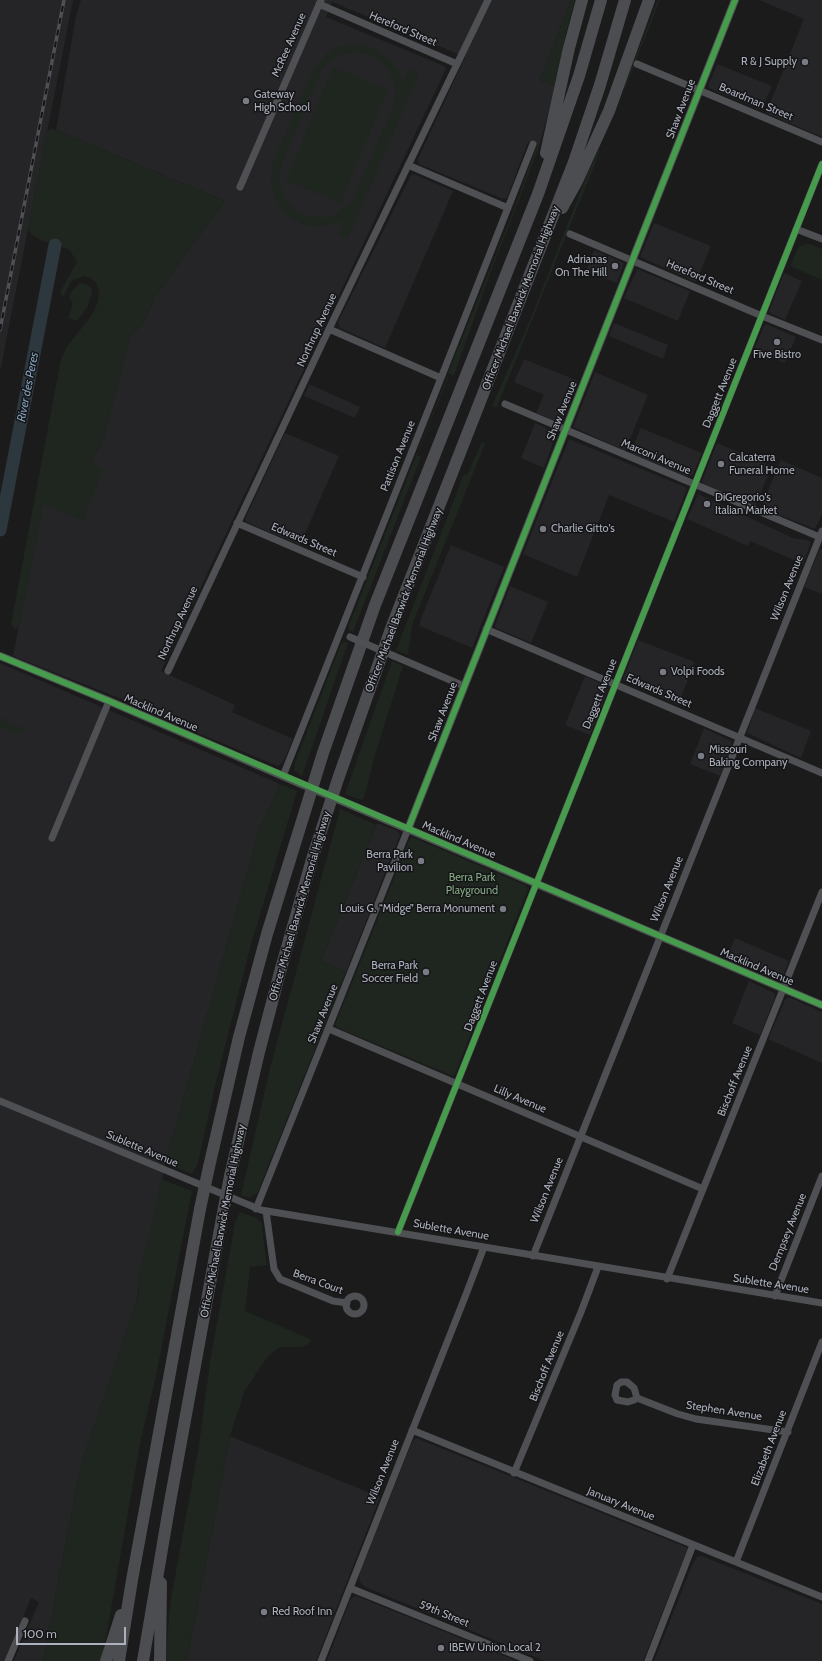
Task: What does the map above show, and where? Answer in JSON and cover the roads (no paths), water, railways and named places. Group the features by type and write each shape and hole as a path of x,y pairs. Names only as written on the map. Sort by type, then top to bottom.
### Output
{"highway":[{"path":"538,194 569,48 582,0"},
{"name":"Officer Michael Barwick Memorial Highway","path":"119,1661 132,1580 200,1209 239,1037 267,934 325,746 375,605 538,194 579,76 601,0"},
{"name":"Officer Michael Barwick Memorial Highway","path":"143,1661 162,1546 230,1176 259,1052 313,856 338,779 392,626 553,218 588,124 625,0"},
{"path":"553,218 571,194 606,118 648,0"},
{"path":"160,1661 162,1546"},
{"path":"106,1661 132,1580"}],"street":[{"name":"Northrup Avenue","path":"168,671 329,329 488,0"},
{"name":"Shaw Avenue","path":"256,1209 329,1029 735,0"},
{"name":"Hereford Street","path":"320,2 457,64"},
{"name":"McRee Avenue","path":"240,187 320,2"},
{"name":"Boardman Street","path":"637,64 822,142"},
{"name":"Pattison Avenue","path":"283,776 532,144"},
{"name":"Daggett Avenue","path":"398,1232 822,164"},
{"path":"408,165 508,208"},
{"path":"796,229 822,239"},
{"name":"Hereford Street","path":"570,234 822,340"},
{"path":"329,329 441,378"},
{"name":"Marconi Avenue","path":"505,404 565,431 821,536"},
{"name":"Edwards Street","path":"237,523 362,577"},
{"name":"Wilson Avenue","path":"533,1256 821,536"},
{"name":"Edwards Street","path":"486,629 822,773"},
{"path":"340,633 464,686"},
{"name":"Macklind Avenue","path":"0,656 822,1005"},
{"path":"52,838 109,701"},
{"name":"Bischoff Avenue","path":"668,1279 822,892"},
{"name":"Lilly Avenue","path":"329,1029 703,1189"},
{"name":"Sublette Avenue","path":"0,1100 256,1209 668,1279 822,1303"},
{"name":"Dempsey Avenue","path":"775,1296 822,1176"},
{"name":"Berra Court","path":"266,1211 274,1269 280,1279 333,1301 346,1304"},
{"name":"Wilson Avenue","path":"321,1661 466,1297 484,1247"},
{"name":"Bischoff Avenue","path":"514,1473 581,1312 598,1267"},
{"name":"Elizabeth Avenue","path":"736,1562 822,1342"},
{"name":"Stephen Avenue","path":"637,1398 678,1414 696,1419 788,1432"},
{"name":"January Avenue","path":"412,1430 514,1473 822,1596"},
{"path":"648,1661 692,1545"},
{"name":"59th Street","path":"350,1588 530,1661"},
{"path":"6,1660 25,1620"}],"waterway":[{"name":"River des Peres","path":"0,530 55,245"}],"railway":[{"path":"0,330 64,0"}],"place":[{"name":"R & J Supply","path":"805,62"},
{"name":"Gateway High School","path":"246,101"},
{"name":"Adrianas On The Hill","path":"615,266"},
{"name":"Five Bistro","path":"777,342"},
{"name":"Calcaterra Funeral Home","path":"721,464"},
{"name":"DiGregorio's Italian Market","path":"707,504"},
{"name":"Charlie Gitto's","path":"543,529"},
{"name":"Volpi Foods","path":"663,672"},
{"name":"Missouri Baking Company","path":"701,756"},
{"name":"Berra Park Pavilion","path":"421,861"},
{"name":"Louis G. “Midge” Berra Monument","path":"503,909"},
{"name":"Berra Park Soccer Field","path":"426,972"},
{"name":"Red Roof Inn","path":"264,1612"},
{"name":"IBEW Union Local 2","path":"441,1648"}],"park label":[{"name":"Berra Park Playground","path":"472,884"}]}
